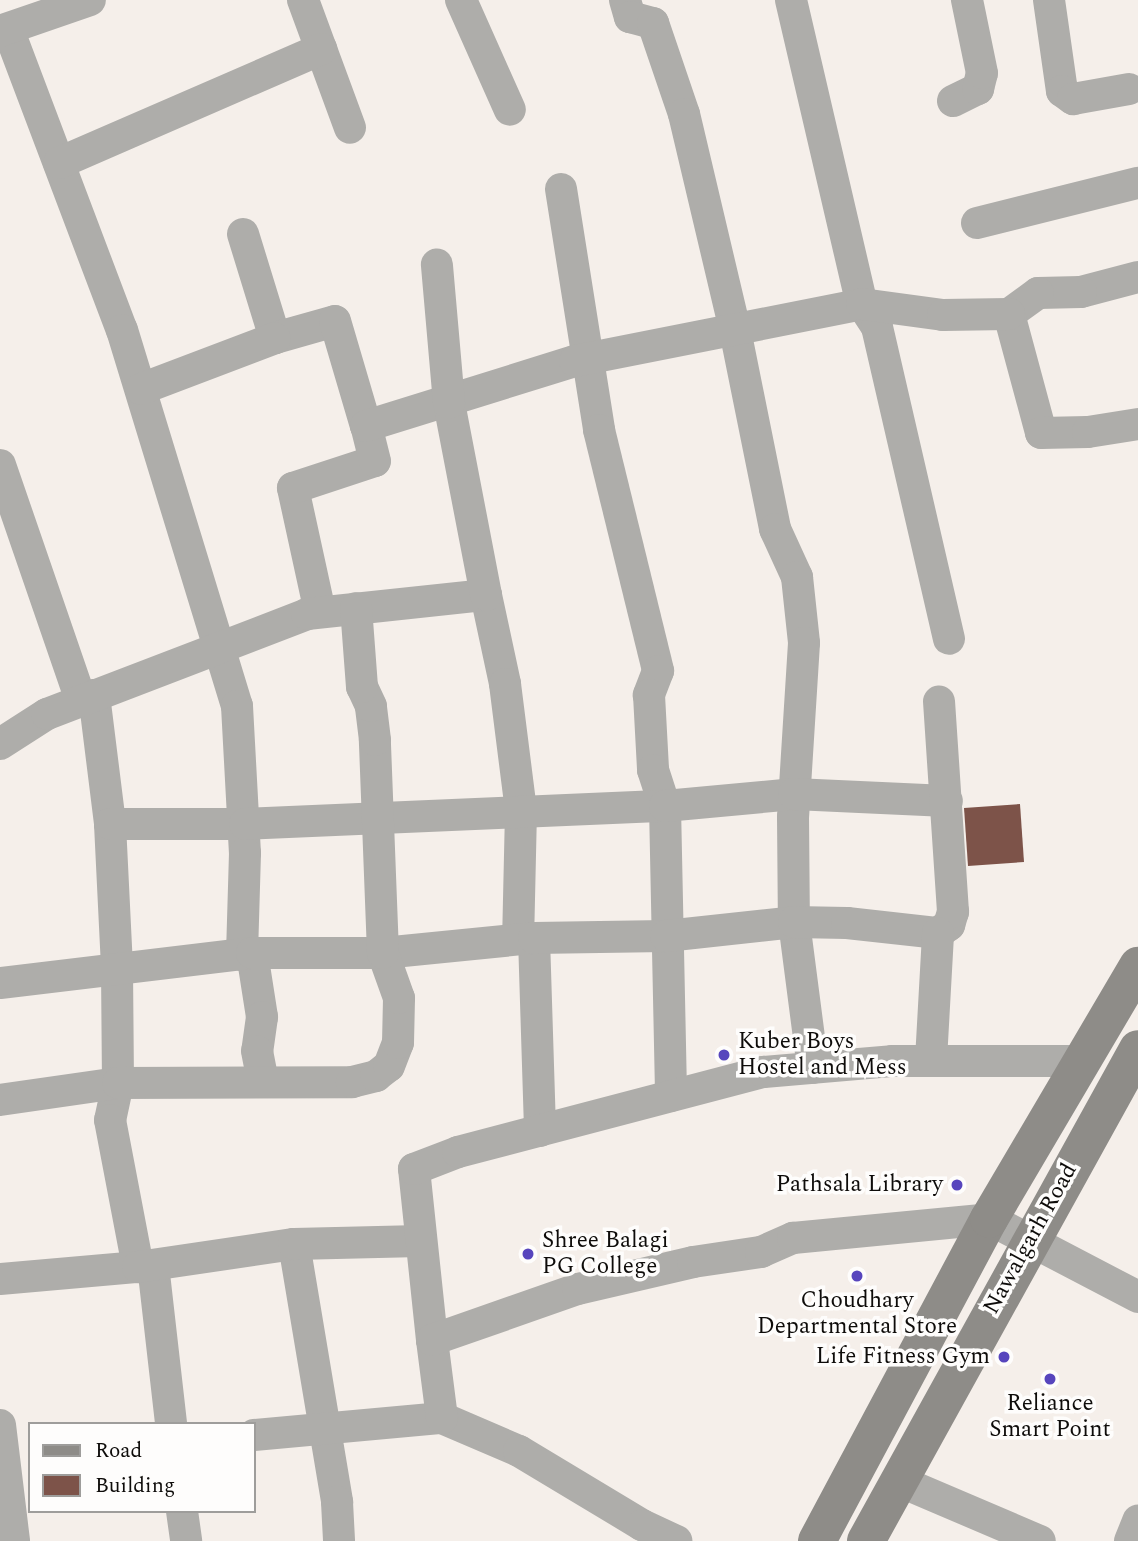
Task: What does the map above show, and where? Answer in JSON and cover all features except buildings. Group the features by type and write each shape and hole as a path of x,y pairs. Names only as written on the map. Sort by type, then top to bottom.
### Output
{"street":[{"path":"90,0 4,30 59,163 141,389 221,645 237,706 245,824 247,954 262,1017 257,1051 263,1081"},
{"path":"303,0 350,128"},
{"path":"460,0 510,110"},
{"path":"625,0 630,17 653,23 684,114 735,330 775,529 797,577 804,643 794,794 794,922 813,1068"},
{"path":"791,0 862,304 877,327 949,639"},
{"path":"953,101 978,89 982,73 967,0"},
{"path":"1049,0 1062,91 1073,99 1129,89"},
{"path":"59,163 321,49"},
{"path":"977,223 1138,183"},
{"path":"561,189 599,430 658,670 649,695 653,770 664,806 671,1096"},
{"path":"243,234 275,338"},
{"path":"437,265 449,403 505,684 521,811 526,939 540,1131"},
{"path":"366,426 587,359 862,304 943,315 1009,314 1038,293 1081,292 1138,277"},
{"path":"1009,314 1041,433 1088,432 1138,424"},
{"path":"141,389 275,338 335,321 375,461 293,488 320,612"},
{"path":"0,465 87,697 110,824 117,969 118,1083 110,1120 146,1266 171,1422"},
{"path":"0,744 47,714 87,697 221,645 320,612 486,594"},
{"path":"0,1100 118,1083 212,1086 263,1081 352,1082 376,1076 389,1066 398,1043 398,998 383,953 375,740 371,706 362,687 356,608"},
{"path":"0,983 247,954 383,953 526,939 666,936 794,922 847,923 938,933 949,925 953,912 939,701"},
{"path":"110,824 245,824 378,816 664,806 794,794 947,801"},
{"path":"931,1060 938,933"},
{"path":"817,1541 989,1219 1138,966"},
{"name":"Nawalgarh Road","path":"866,1541 1027,1243 1138,1049"},
{"path":"442,1418 414,1169 540,1131 764,1072 931,1060 1081,1061"},
{"path":"432,1339 578,1289 693,1262 761,1252 793,1238 989,1219 1027,1243 1138,1297"},
{"path":"0,1279 146,1266 294,1244 420,1241"},
{"path":"294,1244 339,1541"},
{"path":"256,1435 442,1418 519,1451 642,1525 677,1541"},
{"path":"0,1425 17,1463 8,1521"},
{"path":"899,1481 1040,1541"},
{"path":"182,1513 186,1541"},
{"path":"1130,1541 1138,1521"}],"place":[{"name":"Kuber Boys Hostel and Mess","path":"724,1055"},
{"name":"Pathsala Library","path":"957,1185"},
{"name":"Shree Balagi PG College","path":"528,1254"},
{"name":"Choudhary Departmental Store","path":"857,1276"},
{"name":"Life Fitness Gym","path":"1004,1357"},
{"name":"Reliance Smart Point","path":"1050,1379"}]}
